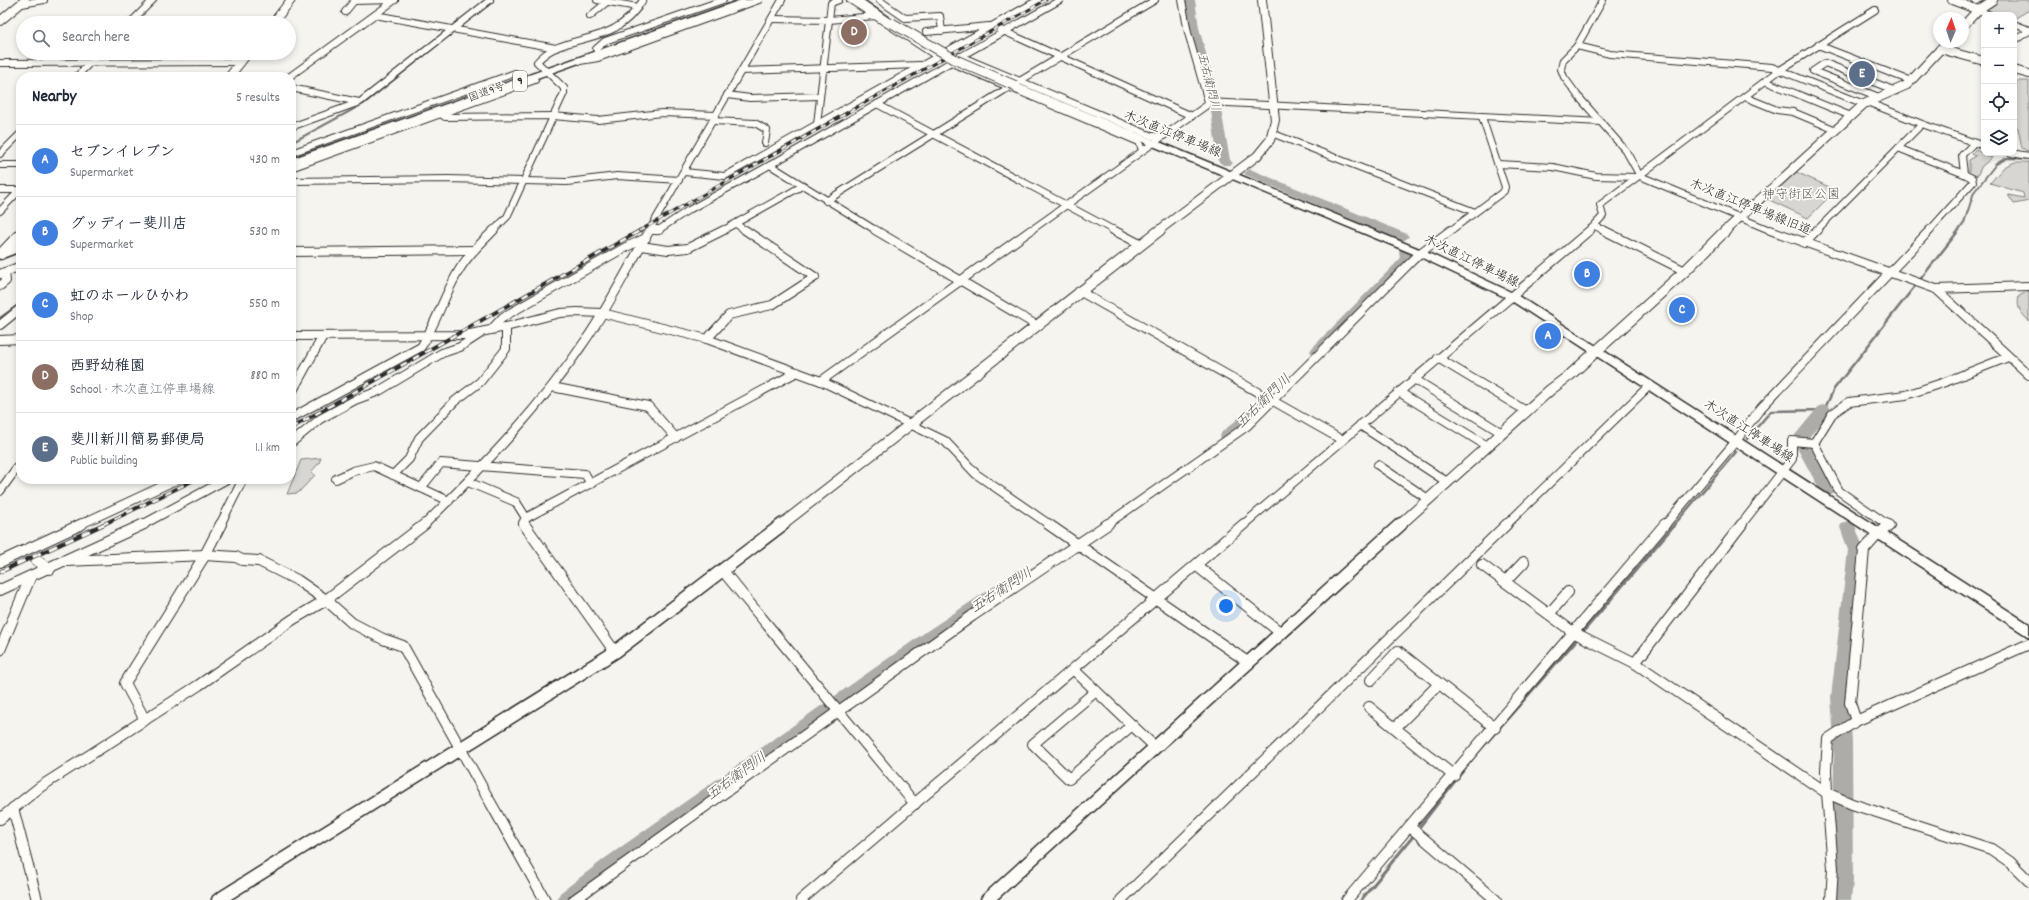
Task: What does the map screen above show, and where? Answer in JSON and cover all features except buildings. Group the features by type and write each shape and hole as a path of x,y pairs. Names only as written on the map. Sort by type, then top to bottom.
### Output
{"highway":[{"name":"国道9号","path":"296,156 407,121 596,49 735,0"},
{"name":"国道9号","path":"544,70 577,61 668,24 750,0"},
{"name":"国道9号","path":"296,161 424,116 505,84"},
{"path":"0,255 16,249"},
{"path":"0,255 16,253"}],"main road":[{"name":"木次直江停車場線","path":"858,0 892,23 956,60 1420,253 1511,296 2029,631"}],"street":[{"path":"0,21 24,2 44,0"},
{"path":"137,16 153,0"},
{"path":"278,16 291,0"},
{"path":"345,12 354,1 395,0"},
{"path":"296,72 395,0"},
{"path":"296,124 360,102 490,0"},
{"path":"597,0 638,7"},
{"path":"296,415 421,347 429,334 458,271 474,250 507,216 564,93 564,88 537,62 540,57 556,48 614,30 638,7 643,0"},
{"path":"696,0 696,10"},
{"path":"659,36 668,24 696,10 723,0"},
{"path":"577,61 598,58 759,0"},
{"path":"0,819 40,787 199,685 292,620 326,600 419,530 484,466 552,387 588,337 727,95 772,20 782,0"},
{"path":"817,124 822,69 831,3 839,0"},
{"path":"850,0 936,56"},
{"path":"879,0 905,18 940,16 942,32"},
{"path":"684,172 725,176 1038,0"},
{"path":"651,229 657,231 687,211 1060,0"},
{"path":"826,200 1155,0"},
{"path":"1182,0 1188,33 1208,102"},
{"path":"218,900 461,750 614,652 723,571 1079,291 1230,174 1257,156 1274,134 1273,105 1262,0"},
{"path":"1603,0 1577,46 1563,60 1561,70 1564,77 1578,96 1626,151 1639,176"},
{"path":"1952,0 1983,12"},
{"path":"1969,20 1978,10 1994,0"},
{"path":"590,16 607,2"},
{"path":"801,900 1197,566 1342,440 1595,226 1603,216 1600,205 1780,70 1875,10"},
{"path":"375,15 556,48"},
{"path":"772,20 829,20 875,16"},
{"path":"2017,25 2029,30"},
{"path":"926,32 942,32 993,26 1192,116"},
{"path":"2017,39 2029,30"},
{"path":"1818,45 1911,81"},
{"path":"1577,46 1610,54 1772,67 1981,145"},
{"path":"987,900 1428,499 1526,411 1570,375 1684,271 1738,218 1865,103 1896,91 1911,81 1940,49 1981,60"},
{"path":"960,56 1014,85 1139,142 1142,150"},
{"path":"81,72 91,62"},
{"path":"0,63 240,62"},
{"path":"233,72 240,62"},
{"path":"949,62 1152,136 1163,136"},
{"path":"1879,97 1813,70 1825,62 1896,91"},
{"path":"741,71 921,65"},
{"path":"2017,71 2029,74"},
{"path":"296,151 515,73"},
{"path":"407,121 441,114 535,80"},
{"path":"1765,82 1851,116"},
{"path":"487,84 505,84"},
{"path":"497,94 505,84"},
{"path":"296,89 360,102"},
{"path":"727,95 750,98 820,96"},
{"path":"1745,97 1777,110 1793,112 1836,130"},
{"path":"1208,102 1601,122"},
{"path":"821,381 1142,150 1192,116 1207,105 1208,102"},
{"path":"877,104 1140,244"},
{"path":"407,121 416,109"},
{"path":"441,114 445,117 553,116 598,120 662,113 716,115"},
{"path":"296,166 328,155 407,121 424,116"},
{"path":"574,900 837,711 972,616 1078,546 1247,426 1420,253 1504,191 1506,187 1482,117"},
{"path":"712,121 755,123 766,130 765,143"},
{"path":"1804,243 1922,124"},
{"path":"1274,134 1475,212"},
{"path":"0,154 16,138"},
{"path":"308,152 322,142"},
{"path":"1964,174 1962,155 1972,145 1971,142"},
{"path":"328,155 339,146"},
{"path":"1347,900 1495,728 1573,632 1736,441 1761,408 1973,182 1972,178 1964,174 1898,148"},
{"path":"2017,154 2029,156"},
{"path":"1498,164 1553,166 1596,176 1639,176"},
{"path":"0,165 16,165"},
{"path":"770,165 802,186 1036,326"},
{"path":"296,181 525,179 567,182 617,176 679,180"},
{"name":"木次直江停車場線旧道","path":"1639,176 1738,218 1804,243 1936,289 2029,375"},
{"path":"641,246 668,250 688,248 736,224 802,186"},
{"path":"0,190 16,190"},
{"path":"0,211 16,194"},
{"path":"707,339 729,314 772,304 815,277 736,224"},
{"path":"1595,226 1684,271"},
{"path":"0,255 16,238"},
{"path":"296,440 320,419 355,400 379,391 442,353 460,347 488,331 503,317 624,248 646,238"},
{"path":"296,252 474,250"},
{"path":"0,286 6,281 2,273 16,268"},
{"path":"1936,289 2029,286"},
{"path":"1079,291 1342,440"},
{"path":"0,325 16,312"},
{"path":"296,336 429,334 466,335 506,327 560,313 577,312 602,313 707,339 821,381 945,441 976,474 1156,600 1249,662"},
{"path":"393,475 409,458 419,438 455,401 480,382 506,349 506,327"},
{"path":"296,385 323,336"},
{"path":"0,340 16,340"},
{"path":"1814,443 1825,422 1834,412 1849,402 1905,396 1962,376 2008,357"},
{"path":"1438,358 1526,411"},
{"path":"614,652 523,523 526,518 592,484 798,372"},
{"path":"1414,379 1502,433"},
{"path":"1120,900 1650,385"},
{"path":"552,387 648,406 676,438"},
{"path":"1399,392 1487,446"},
{"path":"1360,425 1447,482"},
{"path":"1635,663 1792,459 1792,441 1814,443"},
{"path":"1814,443 1839,491 1889,526 1879,533 1864,550 1850,703 1856,721"},
{"path":"421,488 441,463 584,474 592,484"},
{"path":"1378,465 1428,499"},
{"path":"336,480 353,471 374,466 448,501"},
{"path":"0,491 16,469"},
{"path":"468,482 516,502 526,518"},
{"path":"0,562 31,556 168,484"},
{"path":"0,590 50,569 177,508 218,484"},
{"path":"145,720 125,683 205,555 240,484"},
{"path":"66,561 205,555 236,557 242,560 259,562 297,580 326,600 352,623 383,639 403,646 545,900"},
{"path":"31,556 50,569"},
{"path":"1505,582 1524,562"},
{"path":"1482,565 1573,632 1635,663 1827,793 1852,804 1991,849 2010,862 2029,881"},
{"path":"1197,566 1281,633"},
{"path":"723,571 915,804"},
{"path":"0,650 30,578"},
{"path":"1549,614 1568,592"},
{"path":"1831,900 1833,868 1826,770 1828,739 1856,721 2029,644"},
{"path":"1371,680 1398,651 1495,728"},
{"path":"1074,670 1155,746"},
{"path":"1396,727 1439,684"},
{"path":"1096,691 1033,744 1069,780 1132,725"},
{"path":"1369,707 1396,727 1454,776"},
{"path":"13,808 37,900"},
{"path":"1410,827 1496,900"}],"green space":[{"path":"1998,0 2029,1 2029,10 2017,17 2017,12 1987,12 1982,10"},
{"path":"2017,81 2029,81 2029,152 2022,148 2018,128"},
{"path":"1976,150 1981,152 1981,156 1988,156 1992,158 1982,166 1977,176 1969,173 1969,160 1976,156 1972,154"},
{"path":"2015,162 2029,162 2029,201 2014,204 2008,195 2024,198 2023,193 1990,183 2004,167"},
{"name":"神守街区公園","path":"1796,172 1836,190 1808,218 1765,198"},
{"path":"2029,291 2029,321 2022,313 2018,300 2019,296"},
{"path":"321,458 319,463 311,472 315,475 298,493 287,494 291,484 296,484 296,472 301,460"}],"waterway":[{"name":"五右衛門川","path":"1190,0 1194,28 1215,104 1224,161 1227,163"},
{"path":"296,140 365,103 440,43"},
{"path":"1958,231 1964,223 1974,192 1996,164 2007,158 2029,159"},
{"name":"五右衛門川","path":"1250,173 1403,237"},
{"path":"1747,439 1771,411 1824,410 1834,389 1959,230"},
{"name":"五右衛門川","path":"1317,351 1406,260 1405,251"},
{"path":"0,318 16,307"},
{"name":"五右衛門川","path":"1227,436 1262,407"},
{"path":"1824,410 1802,435 1804,448 1827,490"},
{"path":"1674,525 1736,452"},
{"path":"1582,633 1675,524"},
{"path":"1841,900 1843,881 1843,741 1840,697 1856,550 1848,527"},
{"name":"五右衛門川","path":"567,900 611,866 933,636 1026,574"},
{"path":"1417,830 1472,759 1579,637"},
{"path":"1361,900 1415,834"}],"railway":[{"path":"639,231 1046,0"},
{"path":"296,425 641,230"},
{"path":"102,525 186,484"},
{"path":"0,572 104,524"}],"place":[{"name":"西野幼稚園","path":"854,32"},
{"name":"斐川新川簡易郵便局","path":"1862,74"},
{"name":"グッディー斐川店","path":"1587,274"},
{"name":"虹のホールひかわ","path":"1682,310"},
{"name":"セブンイレブン","path":"1548,336"}]}
